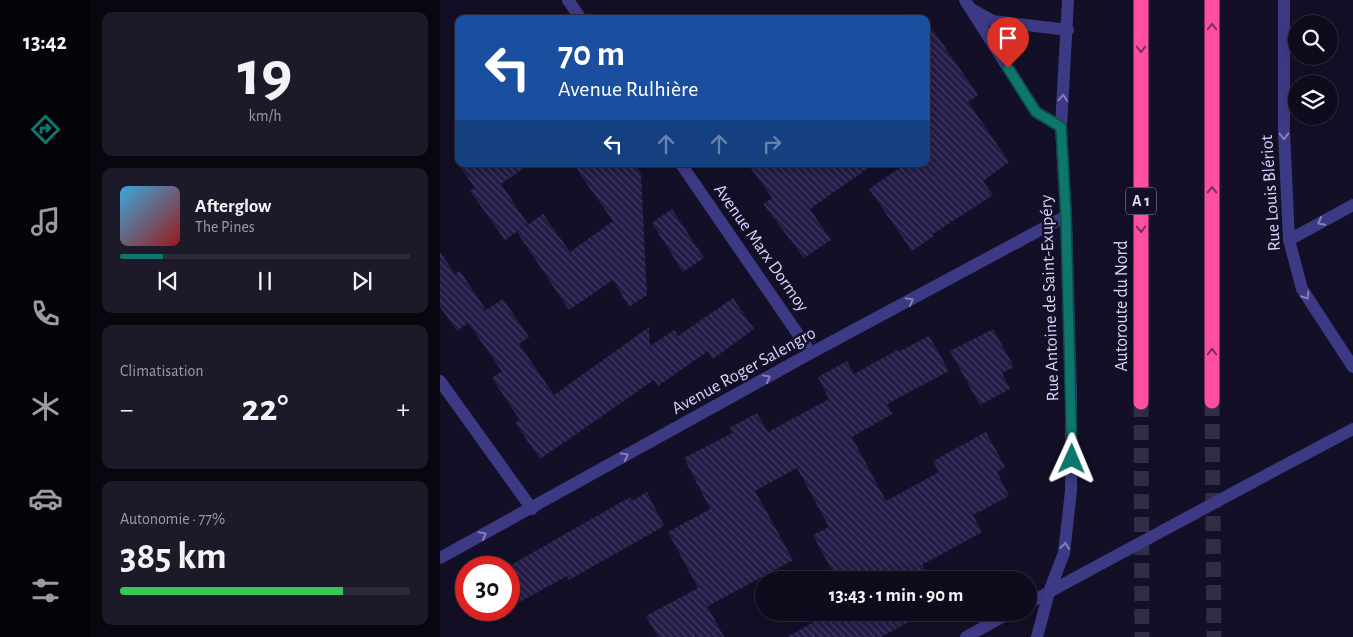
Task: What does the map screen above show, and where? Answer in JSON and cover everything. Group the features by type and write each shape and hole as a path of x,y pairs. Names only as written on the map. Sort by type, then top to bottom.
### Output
{"highway":[{"name":"Autoroute du Nord","path":"1141,0 1141,402"},
{"path":"1212,0 1212,401"}],"street":[{"path":"568,0 578,15"},
{"name":"Rue Antoine de Saint-Exupéry","path":"1037,637 1049,592 1064,553 1071,491 1072,433 1066,216 1061,127 1068,30 1068,0"},
{"name":"Rue Louis Blériot","path":"1284,0 1284,132 1289,240 1302,289 1353,367"},
{"path":"968,5 993,21 1068,30"},
{"path":"968,5 1036,112 1061,127"},
{"name":"Avenue Marx Dormoy","path":"683,167 811,353"},
{"path":"1289,240 1353,205"},
{"name":"Avenue Roger Salengro","path":"440,558 532,509 811,353 1066,216"},
{"path":"440,381 532,509"},
{"path":"1037,599 1353,429"},
{"path":"966,637 995,621"}],"building":[{"path":"930,26 978,95 968,102 1009,162 983,181 993,195 933,234 934,236 912,251 869,189 901,167 930,167"},
{"path":"460,167 526,167 501,184 528,224 505,240 470,191 475,188"},
{"path":"575,167 636,167 641,174 647,295 629,307 613,280 569,310 517,232 543,214 570,252 613,221"},
{"path":"750,167 870,167 810,209 831,240 804,258 763,204 772,198"},
{"path":"672,209 704,258 683,272 652,223"},
{"path":"440,252 455,274 460,271 486,310 503,299 529,337 519,344 554,395 649,327 650,346 674,330 678,336 733,298 754,329 713,359 708,351 658,386 654,380 540,459 515,423 520,420 492,378 502,371 468,323 457,331 440,307"},
{"path":"993,329 1014,367 1002,373 1010,389 980,405 950,351"},
{"path":"929,336 949,371 887,404 892,414 852,437 886,501 939,472 933,461 986,432 1005,467 997,472 1009,496 973,515 982,532 922,565 926,571 832,571 813,535 829,527 797,468 755,491 793,560 773,571 755,571 755,581 708,606 702,596 724,637 658,637 646,616 698,588 668,532 710,509 684,458 732,433 729,428 757,413 768,432 829,399 818,377 847,361 854,374 897,350 898,352"},
{"path":"647,492 664,526 569,580 567,576 520,602 520,560 630,497 632,501"},
{"path":"816,621 911,621 881,637 787,637"}],"tunnel":[{"path":"1212,401 1214,637"},
{"path":"1141,402 1142,637"}],"route":[{"path":"1008,68 1036,112 1061,127 1066,216 1072,459"}]}
